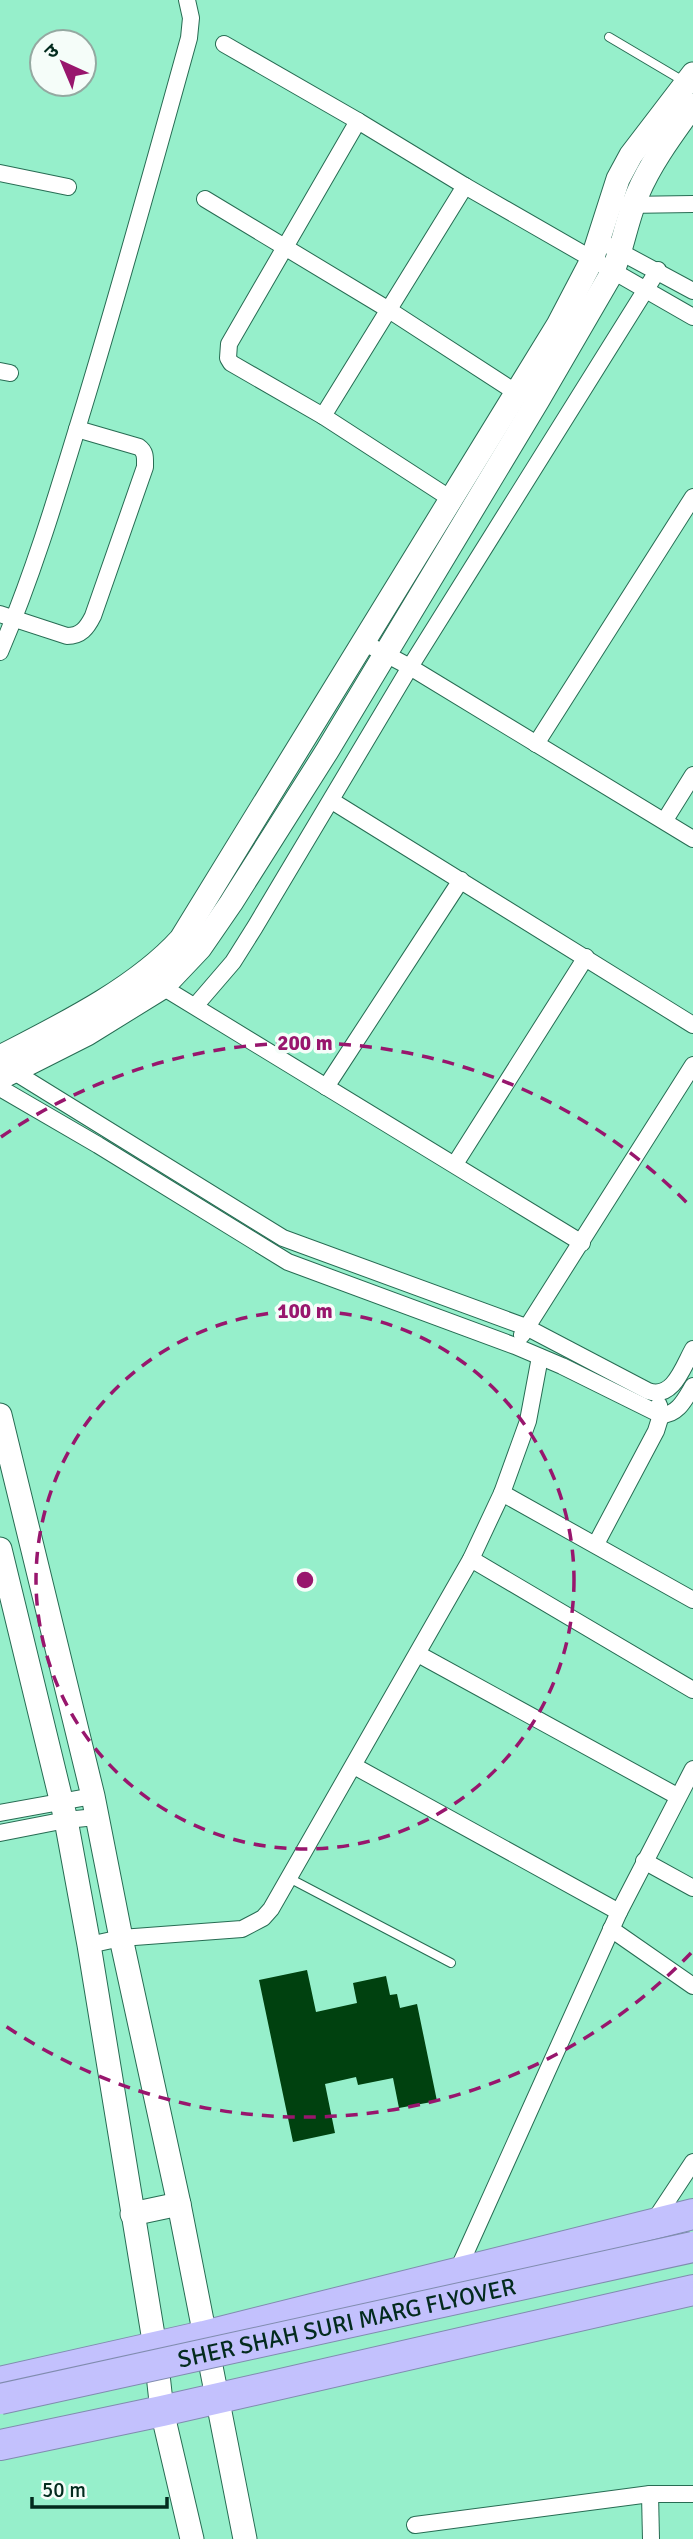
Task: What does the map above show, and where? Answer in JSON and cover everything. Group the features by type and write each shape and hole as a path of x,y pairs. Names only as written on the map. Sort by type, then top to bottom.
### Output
{"highway":[{"path":"0,2382 204,2336 693,2214"},
{"name":"SHER SHAH SURI MARG FLYOVER","path":"0,2399 693,2248"},
{"name":"SHER SHAH SURI MARG FLYOVER","path":"0,2419 693,2268"},
{"path":"0,2445 162,2411 693,2290"}],"street":[{"path":"0,652 7,617 77,429 115,304 189,38 191,18 187,0"},
{"path":"224,44 465,186 617,261 658,271 693,291"},
{"path":"3,1072 69,1020 142,974 167,954 195,919 558,325 596,250 618,179 631,155 690,81"},
{"path":"3,1072 87,1034 163,987 200,948 231,903 538,400 617,261 634,204 652,164 693,106"},
{"path":"358,121 229,344 228,358 231,363 323,416 451,499"},
{"path":"0,173 68,187"},
{"path":"323,416 465,186"},
{"path":"205,199 389,310 517,393"},
{"path":"610,205 693,204"},
{"path":"617,261 648,289 693,317"},
{"path":"196,1005 233,962 410,667 658,271"},
{"path":"7,617 67,636 75,636 83,631 93,616 145,467 145,457 139,447 77,429"},
{"path":"536,744 693,497"},
{"path":"362,642 410,667 693,839"},
{"path":"665,820 693,775"},
{"path":"331,801 693,1025"},
{"path":"326,1087 461,880"},
{"path":"455,1164 586,957"},
{"path":"142,974 582,1243"},
{"path":"516,1346 693,1065"},
{"path":"3,1072 283,1238 526,1327 656,1394 662,1415 639,1466 596,1544"},
{"path":"3,1072 98,1144 288,1262 516,1346 662,1415 676,1411 693,1386"},
{"path":"656,1394 672,1387 693,1349"},
{"path":"89,1945 121,1938 242,1929 263,1918 354,1766 471,1559 502,1493 528,1422 540,1357"},
{"path":"0,1415 95,1807 180,2204 244,2539"},
{"path":"502,1493 693,1600"},
{"path":"0,1549 63,1811 89,1945 155,2347 162,2411 192,2539"},
{"path":"471,1559 693,1689"},
{"path":"418,1654 677,1796"},
{"path":"354,1766 619,1912"},
{"path":"456,2274 611,1929 693,1769"},
{"path":"0,1813 95,1807"},
{"path":"0,1833 63,1811"},
{"path":"644,1861 693,1888"},
{"path":"611,1929 693,1986"},
{"path":"651,2225 693,2162"},
{"path":"132,2214 180,2204"},
{"path":"650,2494 651,2539"},
{"path":"415,2525 650,2494 693,2494"}],"lane":[{"path":"609,37 690,81"},
{"path":"289,1878 451,1963"}],"building":[{"path":"307,1970 316,2012 357,2003 353,1983 386,1976 390,1995 397,1994 400,2008 417,2004 437,2101 399,2108 393,2078 358,2085 356,2077 325,2084 335,2133 293,2142 259,1980"}]}
